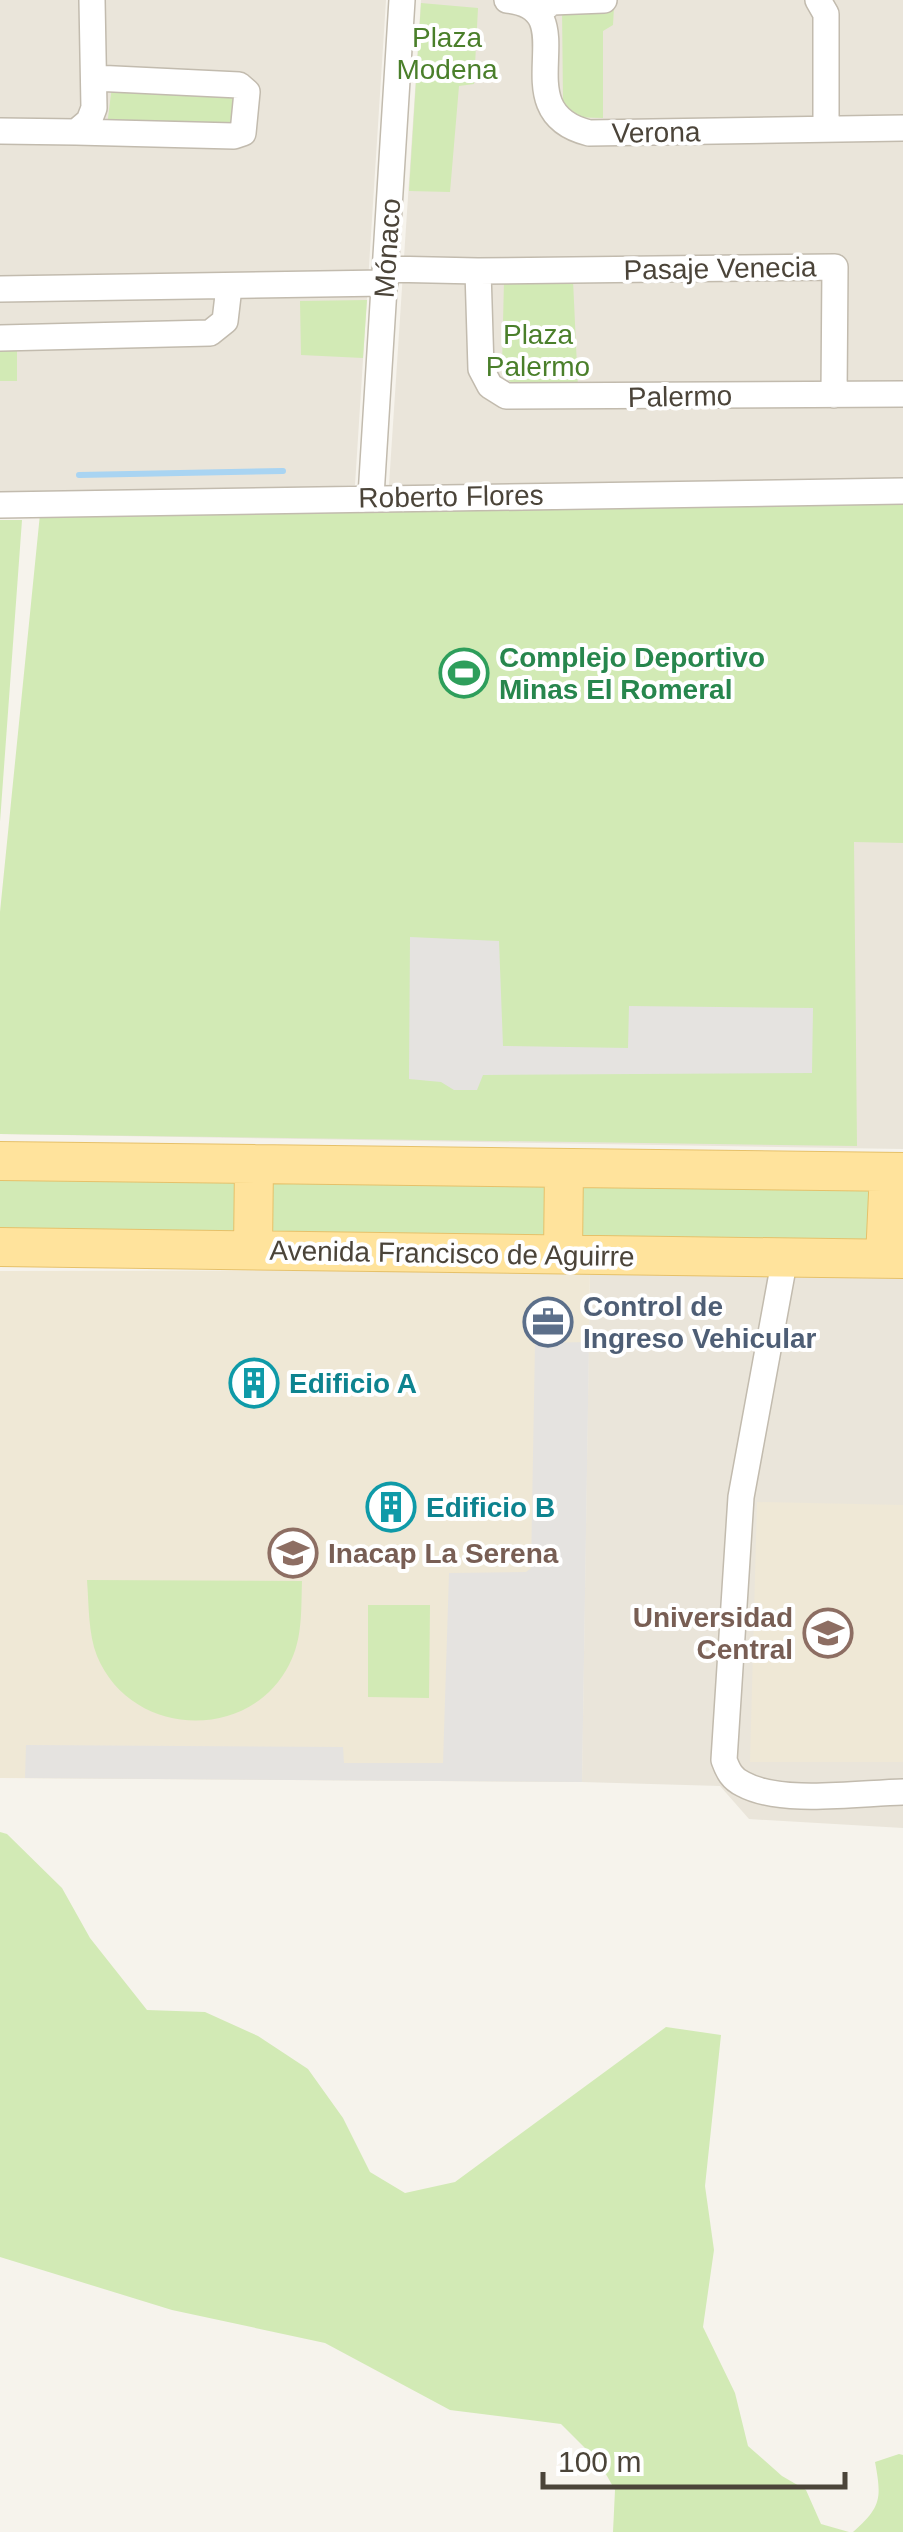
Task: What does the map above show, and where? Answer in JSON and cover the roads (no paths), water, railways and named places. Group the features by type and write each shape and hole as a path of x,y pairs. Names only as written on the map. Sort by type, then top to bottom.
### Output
{"main road":[{"path":"0,1161 896,1172 894,1258"},
{"path":"253,1250 254,1164"},
{"path":"562,1254 564,1168"},
{"name":"Avenida Francisco de Aguirre","path":"0,1247 894,1258"}],"street":[{"path":"76,132 90,120 94,108 92,0"},
{"name":"Mónaco","path":"371,496 402,0"},
{"path":"507,0 525,2 539,12 552,2 604,0"},
{"path":"818,0 826,14 826,129"},
{"name":"Verona","path":"539,12 544,26 547,100 559,118 578,130 903,128"},
{"path":"0,130 234,136 243,132 247,92 238,85 94,78"},
{"name":"Pasaje Venecia","path":"478,270 835,267 834,395"},
{"path":"0,288 229,287 478,270"},
{"name":"Palermo","path":"478,270 481,369 490,386 506,396 903,394"},
{"path":"0,338 210,333 224,320 229,287"},
{"name":"Roberto Flores","path":"0,504 903,490"},
{"path":"786,1257 741,1498 724,1760 729,1773 740,1783 759,1791 786,1795 903,1792"}],"waterway":[{"path":"79,475 283,471"}],"place":[{"name":"Complejo Deportivo Minas El Romeral","path":"464,673"},
{"name":"Control de Ingreso Vehicular","path":"548,1322"},
{"name":"Edificio A","path":"254,1383"},
{"name":"Edificio B","path":"391,1507"},
{"name":"Inacap La Serena","path":"293,1553"},
{"name":"Universidad Central","path":"828,1633"}],"park label":[{"name":"Plaza Modena","path":"447,53"},
{"name":"Plaza Palermo","path":"538,350"}]}
